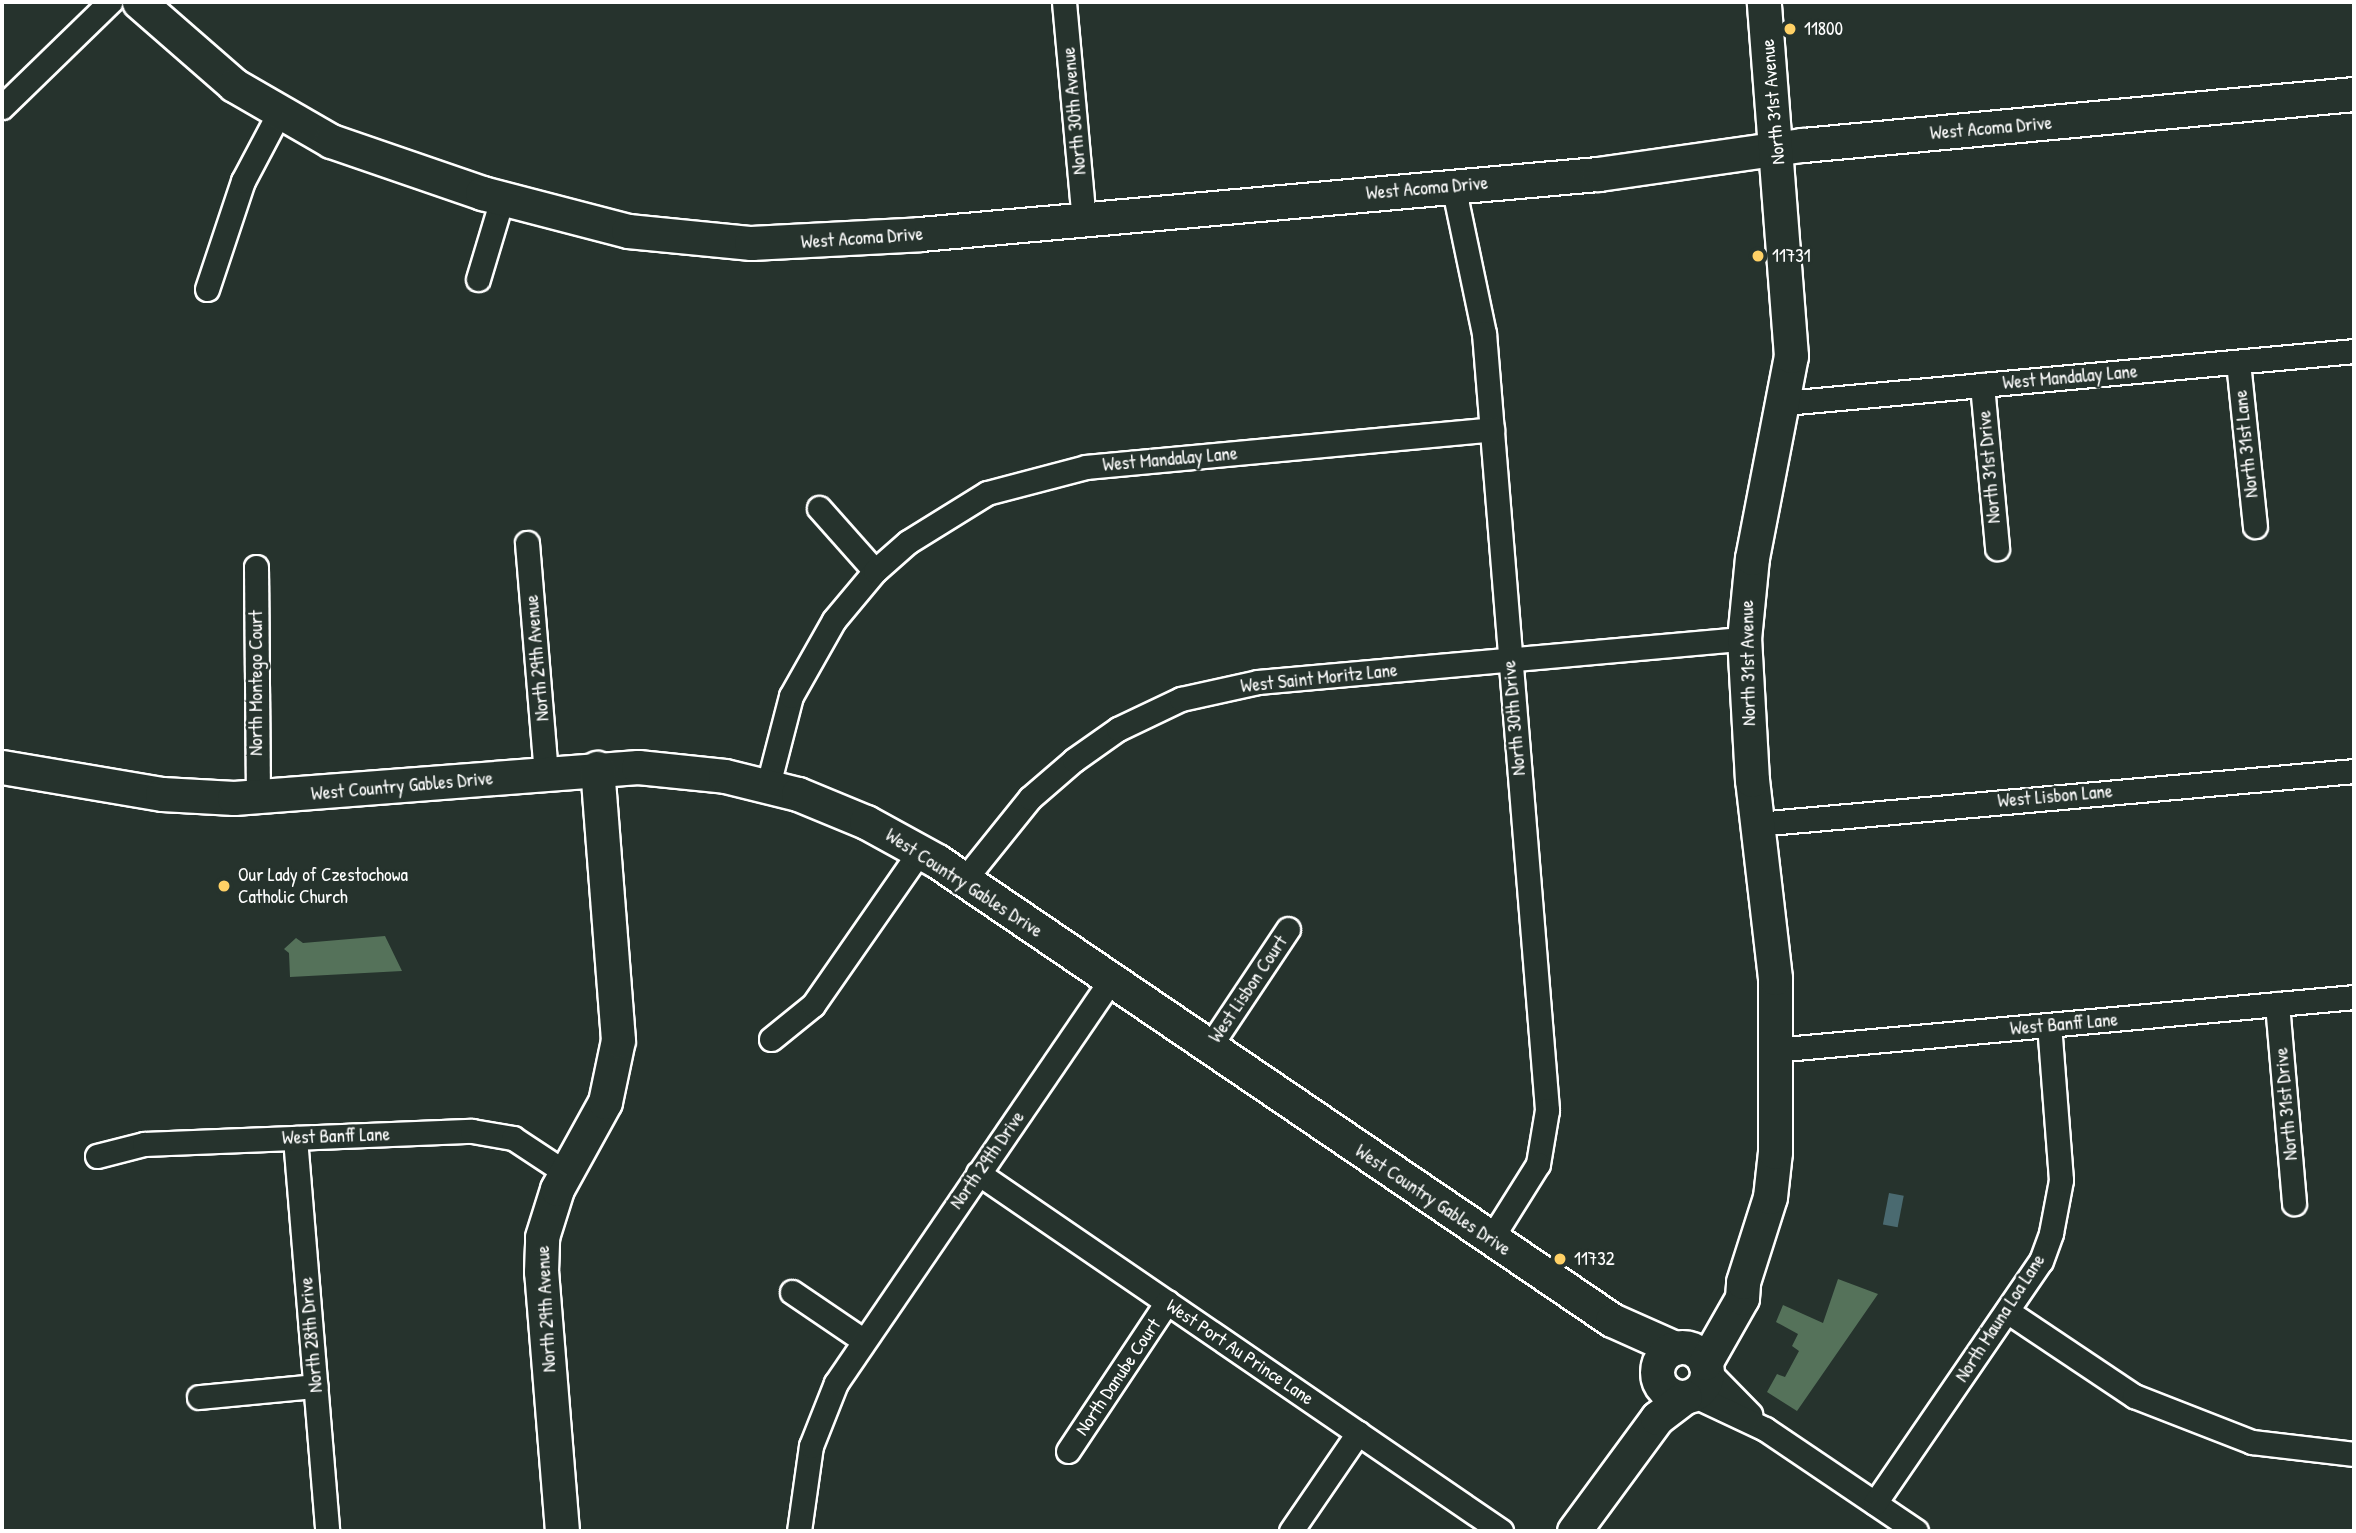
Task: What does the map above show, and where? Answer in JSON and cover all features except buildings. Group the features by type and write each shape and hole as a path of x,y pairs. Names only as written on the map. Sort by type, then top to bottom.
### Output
{"street":[{"path":"2,107 110,2"},
{"name":"West Acoma Drive","path":"139,2 234,85 331,141 396,166 502,199 628,231 751,243 1084,220 1598,174 1777,149 2354,93"},
{"name":"North 30th Avenue","path":"1064,2 1084,220"},
{"name":"North 31st Avenue","path":"1574,1531 1611,1477 1621,1449 1683,1372 1732,1322 1742,1298 1743,1282 1770,1197 1775,1152 1774,978 1757,824 1744,639 1752,558 1785,403 1791,356 1764,2"},
{"path":"207,289 243,181 279,113"},
{"name":"North 30th Drive","path":"1453,185 1480,303 1547,1128 1531,1178 1491,1239"},
{"path":"478,279 502,199"},
{"name":"West Mandalay Lane","path":"1785,403 2354,351"},
{"name":"North 31st Lane","path":"2238,362 2255,526"},
{"name":"North 31st Drive","path":"1982,385 1997,548"},
{"name":"West Mandalay Lane","path":"768,785 782,721 809,660 876,570 957,508 1042,475 1086,467 1492,429"},
{"path":"819,508 876,570"},
{"name":"North 29th Avenue","path":"527,543 546,773"},
{"name":"North Montego Court","path":"256,567 258,798"},
{"name":"West Saint Moritz Lane","path":"964,880 1030,797 1074,760 1118,729 1181,699 1258,682 1744,639"},
{"name":"West Country Gables Drive","path":"2,768 162,794 258,798 597,768 685,771 768,785 866,822 920,851 964,880 1208,1049 1612,1320 1626,1342 1683,1372 1916,1531"},
{"name":"North 29th Avenue","path":"562,1531 541,1272 549,1210 566,1174 596,1125 618,1040 597,768"},
{"name":"West Lisbon Lane","path":"1757,824 2354,771"},
{"path":"771,1039 813,1005 920,851"},
{"name":"West Lisbon Court","path":"1208,1049 1288,929"},
{"name":"North 29th Drive","path":"799,1531 811,1446 836,1383 1110,981"},
{"name":"West Banff Lane","path":"1774,1050 2354,997"},
{"name":"North 31st Drive","path":"2277,1004 2294,1203"},
{"name":"North Mauna Loa Lane","path":"1875,1503 2041,1261 2051,1233 2060,1180 2049,1025"},
{"name":"West Banff Lane","path":"97,1156 144,1144 493,1133 513,1138 566,1174"},
{"name":"North 28th Drive","path":"295,1138 327,1531"},
{"name":"West Port Au Prince Lane","path":"978,1173 1502,1531"},
{"path":"792,1292 863,1340"},
{"name":"North Danube Court","path":"1068,1451 1167,1302"},
{"path":"2007,1311 2134,1396 2252,1442 2354,1454"},
{"path":"199,1397 315,1387"},
{"path":"1291,1531 1358,1433"}],"green space":[{"path":"385,936 402,971 290,977 289,953 284,949 296,938 303,943"},
{"path":"1838,1279 1878,1294 1797,1411 1767,1392 1777,1374 1785,1377 1799,1351 1792,1346 1798,1334 1776,1322 1783,1305 1823,1323"}],"water":[{"path":"1889,1193 1904,1196 1898,1227 1883,1224"}],"place":[{"name":"11800","path":"1790,29"},
{"name":"11731","path":"1758,256"},
{"name":"Our Lady of Czestochowa Catholic Church","path":"224,886"},
{"name":"11732","path":"1560,1259"}]}
